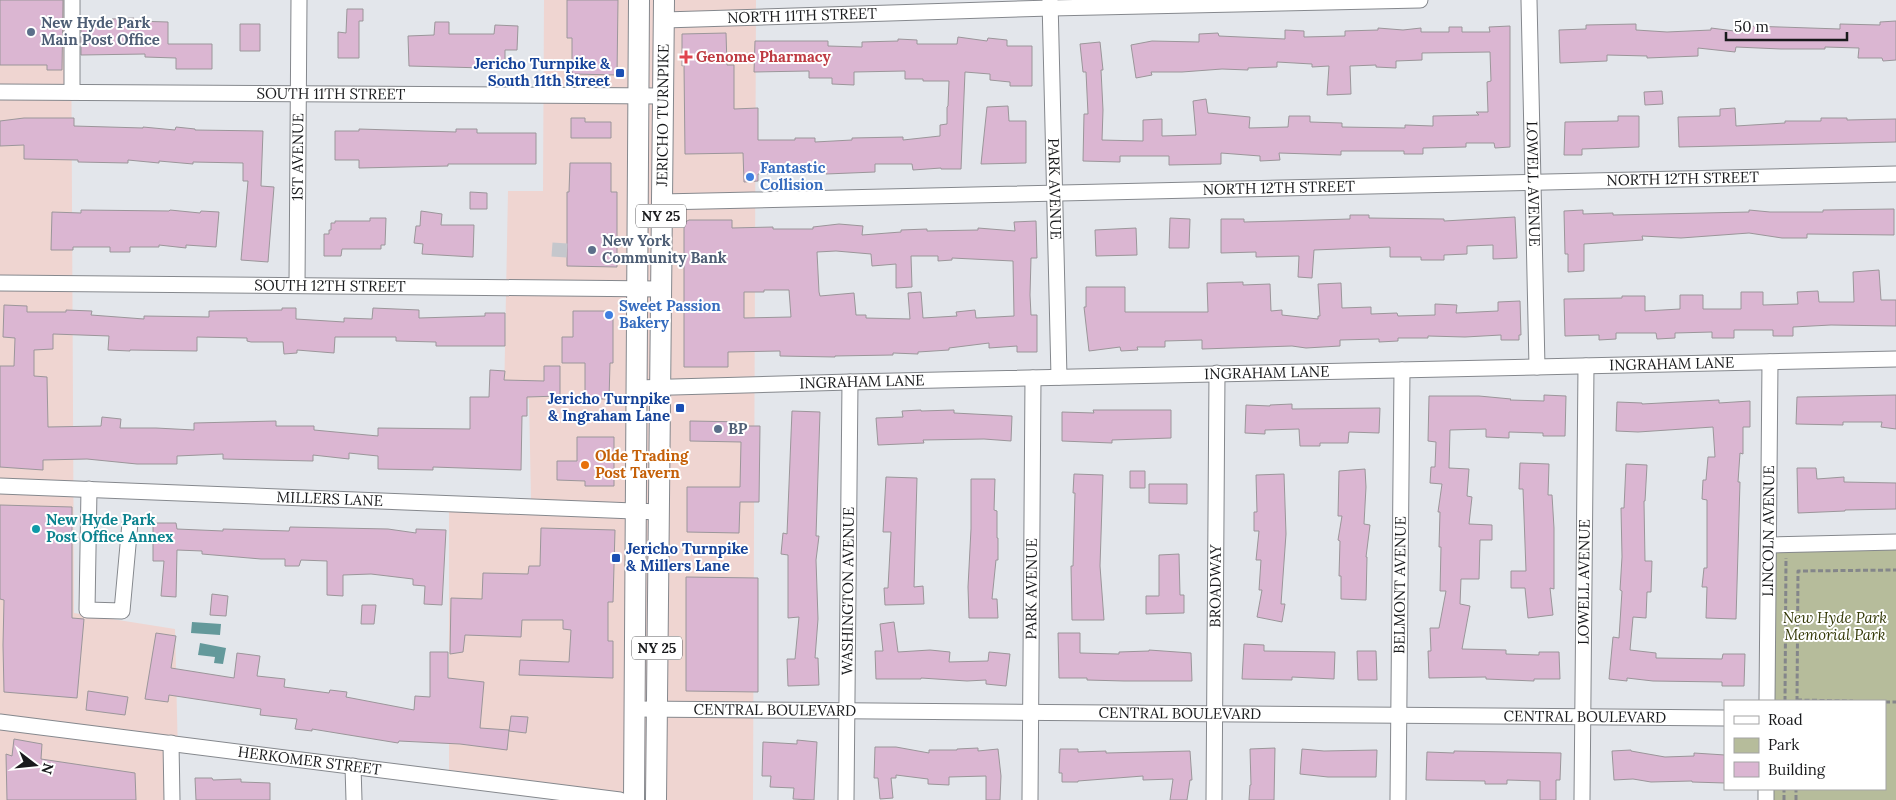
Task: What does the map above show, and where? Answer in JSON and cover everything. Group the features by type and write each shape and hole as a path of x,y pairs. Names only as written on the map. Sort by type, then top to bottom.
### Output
{"main road":[{"name":"JERICHO TURNPIKE","path":"634,800 639,0"},
{"name":"JERICHO TURNPIKE","path":"656,800 664,0"},
{"path":"638,146 649,158 650,197 661,202"}],"street":[{"path":"72,0 72,92"},
{"name":"1ST AVENUE","path":"297,285 299,0"},
{"name":"NORTH 11TH STREET","path":"664,20 1051,4 1420,0"},
{"name":"LOWELL AVENUE","path":"1529,0 1537,367"},
{"name":"PARK AVENUE","path":"1051,4 1059,377"},
{"name":"SOUTH 11TH STREET","path":"0,92 662,96"},
{"name":"NORTH 12TH STREET","path":"661,202 1896,174"},
{"name":"SOUTH 12TH STREET","path":"0,283 660,289"},
{"name":"INGRAHAM LANE","path":"637,388 1896,359"},
{"name":"LINCOLN AVENUE","path":"1767,700 1770,362"},
{"name":"LOWELL AVENUE","path":"1582,800 1586,366"},
{"name":"BELMONT AVENUE","path":"1398,800 1402,370"},
{"name":"BROADWAY","path":"1214,800 1218,374"},
{"name":"PARK AVENUE","path":"1030,800 1033,378"},
{"name":"WASHINGTON AVENUE","path":"846,800 850,382"},
{"name":"MILLERS LANE","path":"0,486 659,512"},
{"path":"89,489 86,610 122,611 130,523"},
{"path":"1769,545 1896,542"},
{"name":"CENTRAL BOULEVARD","path":"635,709 1724,718"},
{"name":"HERKOMER STREET","path":"0,722 620,800"},
{"path":"171,743 172,800"},
{"path":"353,766 354,800"}],"path":[{"path":"1784,700 1786,545"},
{"path":"1797,700 1798,571 1896,570"}],"shaded area":[{"path":"0,0 71,0 74,613 175,629 179,800 0,800"},
{"path":"544,0 756,0 753,800 632,800 632,796 449,770 449,497 531,499 529,399 504,398 508,191 543,191"}],"green space":[{"name":"New Hyde Park Memorial Park","path":"1896,549 1896,800 1773,800 1773,790 1886,790 1886,700 1774,700 1774,551"}],"water":[{"path":"192,622 221,624 220,635 191,633"},
{"path":"200,643 226,648 223,664 214,663 215,657 198,655"}],"building":[{"name":"New Hyde Park Main Post Office","path":"0,0 63,0 62,70 47,70 47,65 0,65"},
{"path":"567,0 618,0 617,75 572,74 572,38 567,38"},
{"path":"347,9 363,9 363,21 359,21 359,58 338,58 338,32 346,33"},
{"path":"134,18 134,21 168,22 168,44 212,44 212,69 176,69 176,58 145,57 145,54 81,55 81,21 112,21 112,19"},
{"path":"1896,21 1896,60 1883,61 1882,58 1858,58 1859,48 1781,49 1736,47 1735,52 1698,48 1698,56 1647,58 1647,56 1607,55 1607,61 1560,63 1559,30 1586,29 1586,25 1636,24 1636,30 1667,32 1711,30 1711,28 1750,33 1750,26 1840,29 1840,24 1880,25 1880,22"},
{"path":"435,22 449,22 449,34 494,34 495,25 518,26 517,50 505,50 505,65 485,65 485,68 409,66 408,36 434,35"},
{"path":"240,24 260,24 260,51 240,51"},
{"path":"1510,26 1510,147 1495,148 1494,143 1466,143 1466,147 1423,148 1423,154 1404,154 1404,151 1341,151 1341,155 1279,153 1280,160 1260,161 1260,156 1221,153 1221,164 1169,165 1169,156 1120,156 1120,162 1083,161 1084,114 1088,114 1086,72 1083,72 1080,44 1100,42 1103,70 1101,70 1102,140 1143,141 1143,120 1162,119 1162,136 1196,135 1193,101 1206,99 1208,113 1250,117 1249,128 1288,127 1289,116 1310,116 1310,122 1342,123 1342,127 1405,128 1405,125 1433,126 1433,116 1479,115 1476,112 1488,112 1487,82 1491,81 1490,52 1422,53 1422,60 1396,61 1396,68 1376,67 1376,65 1350,66 1351,94 1327,95 1329,66 1312,67 1312,64 1277,62 1277,67 1248,68 1248,70 1222,69 1151,72 1152,75 1136,78 1131,45 1152,41 1199,42 1199,34 1218,33 1219,36 1285,39 1285,30 1304,31 1304,37 1345,36 1345,31 1378,30 1378,28 1403,30 1421,28 1421,32 1449,32 1449,27 1462,27 1462,32 1490,32 1489,27"},
{"path":"726,33 727,65 734,65 734,109 758,108 758,140 815,138 815,142 852,140 852,138 903,137 903,140 940,136 940,125 947,124 949,81 905,79 905,71 854,72 854,85 832,84 832,78 809,78 809,71 754,72 755,41 828,41 828,46 862,47 862,42 898,41 898,39 917,40 917,44 957,44 958,37 987,41 988,38 1007,40 1007,46 1032,46 1032,86 1010,86 1010,82 990,80 990,74 965,72 961,169 913,170 912,164 875,164 875,172 826,174 826,165 782,165 782,173 758,174 758,181 744,182 743,153 685,154 682,34"},
{"path":"1662,91 1663,104 1645,105 1644,92"},
{"path":"1008,106 1009,121 1026,121 1026,163 981,164 987,107"},
{"path":"1735,108 1736,126 1785,123 1785,121 1821,121 1821,118 1847,118 1847,120 1896,119 1896,142 1679,147 1678,117 1720,116 1720,109"},
{"path":"1618,116 1639,116 1639,147 1582,149 1582,155 1564,155 1565,122 1618,121"},
{"path":"24,118 74,118 74,126 143,127 175,130 176,127 195,130 263,131 261,186 274,187 268,262 241,260 248,181 243,181 243,163 193,162 193,164 128,160 128,163 24,159 24,145 0,146 0,121"},
{"path":"571,118 585,118 585,122 611,122 611,138 571,138"},
{"path":"359,129 456,132 456,129 477,129 477,133 536,133 536,164 448,164 448,166 359,168 359,160 335,160 335,131 359,131"},
{"path":"570,163 611,163 611,192 617,192 617,267 567,266 567,192 569,192"},
{"path":"470,192 487,193 487,209 470,209"},
{"path":"1894,209 1894,235 1807,234 1807,238 1782,238 1749,233 1681,238 1642,236 1643,240 1584,244 1584,271 1568,272 1568,254 1565,254 1564,211 1583,210 1583,214 1613,213 1613,215 1749,212 1749,210 1823,212 1823,210"},
{"path":"81,210 219,212 216,247 186,245 186,248 159,245 159,247 130,247 130,252 110,252 110,247 73,247 73,250 51,250 52,212 81,213"},
{"path":"421,211 442,214 441,225 474,225 473,257 422,254 423,244 414,243 416,226 420,226"},
{"path":"1350,215 1369,215 1369,218 1444,219 1444,221 1515,217 1517,258 1493,259 1493,245 1467,246 1467,254 1444,255 1444,260 1421,260 1421,257 1390,257 1390,247 1314,250 1312,278 1298,277 1299,256 1256,257 1256,252 1221,253 1221,219 1244,219 1244,222 1350,219"},
{"path":"370,218 386,218 385,245 381,245 381,249 342,249 341,256 324,256 324,234 329,234 331,223 335,223 335,221 370,221"},
{"path":"1170,218 1190,219 1189,248 1169,248"},
{"path":"689,220 732,220 732,228 773,227 773,229 813,229 813,227 839,224 863,226 862,235 927,229 927,231 978,230 978,228 1015,231 1014,222 1036,221 1037,258 1031,258 1030,295 1031,315 1037,315 1037,352 1017,352 1017,346 989,348 989,343 949,348 949,350 918,352 918,354 893,353 893,355 835,357 780,356 780,351 728,352 728,367 684,367 685,222","holes":["836,251 871,254 872,266 896,264 896,288 912,287 911,256 938,256 938,261 952,260 952,258 1013,261 1014,316 976,318 975,310 956,312 957,316 923,318 921,292 908,293 910,319 866,318 866,315 856,315 854,293 820,296 817,252","764,290 789,290 791,317 744,318 744,292 764,292"]},
{"path":"1136,228 1137,255 1096,256 1095,230"},
{"path":"1879,270 1881,300 1896,300 1896,326 1831,325 1793,327 1793,336 1773,336 1773,330 1734,330 1734,338 1712,338 1712,332 1675,333 1675,338 1657,339 1656,333 1616,333 1616,339 1599,340 1599,335 1565,336 1564,299 1645,296 1645,311 1680,309 1680,295 1703,295 1703,309 1741,309 1741,292 1763,292 1763,305 1798,304 1797,292 1818,291 1819,302 1854,302 1853,272"},
{"path":"1243,282 1243,285 1270,284 1271,311 1282,310 1282,315 1318,319 1318,316 1320,316 1318,284 1341,283 1342,308 1371,307 1371,314 1397,313 1398,316 1435,315 1435,304 1457,305 1456,313 1498,311 1498,302 1520,301 1521,335 1519,335 1519,340 1501,340 1501,335 1465,337 1428,336 1428,338 1398,338 1398,341 1379,342 1379,339 1340,340 1340,346 1306,348 1292,346 1202,349 1202,340 1165,341 1165,347 1137,347 1138,350 1121,351 1120,347 1089,351 1084,307 1086,307 1086,287 1125,287 1125,312 1208,312 1207,283"},
{"path":"4,305 27,306 27,312 92,311 91,315 144,319 144,316 209,317 209,311 282,310 282,308 296,308 296,319 344,322 344,318 372,319 373,308 419,310 419,318 485,316 485,313 505,313 505,346 436,346 436,342 396,341 396,337 335,337 334,353 297,350 297,353 284,354 283,342 251,342 247,341 247,338 197,337 197,351 130,351 108,350 109,336 53,334 53,349 34,350 34,376 47,377 48,427 101,426 102,417 121,419 120,428 194,430 194,423 276,421 276,426 314,426 314,430 378,436 378,428 470,429 470,397 489,397 490,370 505,371 504,380 544,381 544,366 560,366 560,396 527,397 527,416 522,416 521,470 433,467 433,470 378,469 378,456 349,453 349,459 313,455 313,461 223,459 223,454 177,456 177,464 137,464 87,459 43,460 43,470 0,467 0,366 14,366 15,338 3,337"},
{"path":"573,311 613,311 613,363 610,363 609,399 585,399 585,363 562,363 562,337 573,337"},
{"path":"1544,395 1566,396 1565,436 1543,436 1543,433 1509,432 1509,438 1486,437 1486,429 1450,430 1449,468 1469,469 1467,496 1472,497 1469,524 1492,525 1492,540 1480,540 1479,579 1461,579 1460,604 1470,606 1462,649 1506,650 1506,654 1539,655 1539,652 1559,652 1560,679 1534,679 1534,681 1486,679 1486,677 1429,678 1428,651 1431,651 1430,628 1439,628 1446,591 1440,591 1441,547 1439,547 1440,512 1438,512 1442,484 1430,483 1431,467 1435,467 1436,442 1428,441 1429,396 1479,396 1510,400 1544,401"},
{"path":"1896,395 1896,429 1881,427 1882,422 1843,422 1843,425 1796,424 1797,397"},
{"path":"1719,400 1719,403 1750,401 1750,427 1743,427 1743,454 1740,453 1738,482 1740,482 1736,619 1706,618 1707,587 1702,587 1704,568 1707,568 1707,500 1702,499 1703,480 1706,480 1708,457 1715,457 1713,427 1638,432 1616,431 1617,402 1642,404"},
{"path":"1292,404 1292,409 1380,408 1379,433 1349,432 1348,443 1320,443 1320,446 1300,446 1299,429 1265,430 1265,434 1245,433 1246,405 1270,406"},
{"path":"954,410 954,413 1012,416 1011,441 984,439 923,440 924,443 878,445 876,418 903,417 902,411"},
{"path":"1093,410 1171,410 1171,438 1112,440 1112,443 1062,441 1062,412 1094,413"},
{"path":"792,411 820,412 816,536 819,536 816,560 818,619 815,658 818,658 819,685 788,686 787,659 795,659 799,617 788,618 788,555 781,554 783,533 787,534"},
{"path":"690,421 746,422 746,426 760,426 759,502 740,502 739,533 687,532 687,487 740,487 741,442 690,441"},
{"name":"Olde Trading Post Tavern","path":"577,437 614,437 614,486 585,486 585,481 557,480 557,461 577,461"},
{"path":"1520,463 1549,464 1548,495 1552,495 1554,528 1554,589 1550,588 1553,615 1528,618 1525,588 1511,588 1511,571 1526,571 1523,489 1519,489"},
{"path":"1626,464 1647,465 1644,501 1645,561 1652,561 1651,592 1647,592 1646,618 1633,617 1630,650 1656,653 1656,658 1722,659 1723,654 1745,654 1744,686 1722,686 1722,682 1653,681 1627,678 1627,681 1609,679 1613,637 1619,638 1622,591 1620,590 1622,557 1621,508 1624,508"},
{"path":"1797,468 1816,468 1817,479 1844,477 1844,482 1896,483 1896,509 1798,513"},
{"path":"1365,469 1364,524 1370,525 1366,557 1366,600 1341,599 1341,576 1339,576 1340,541 1338,540 1342,516 1338,516 1339,471"},
{"path":"1130,471 1145,471 1145,488 1130,488"},
{"path":"1074,474 1103,475 1100,566 1104,620 1072,620 1071,566 1073,566"},
{"path":"1284,474 1286,534 1281,604 1285,604 1282,622 1257,617 1262,590 1259,590 1261,560 1256,560 1259,531 1254,531 1254,512 1257,512 1256,475"},
{"path":"886,477 917,478 914,587 923,586 924,604 885,605 884,588 888,588 891,532 883,532"},
{"path":"971,479 995,479 994,510 997,511 998,560 996,560 992,599 997,599 998,618 969,618"},
{"path":"1149,484 1187,484 1187,504 1149,503"},
{"path":"0,505 72,507 72,618 84,619 77,698 4,692 4,600 0,599"},
{"path":"153,523 176,523 177,529 223,531 223,529 289,531 290,527 388,529 416,533 416,529 446,530 442,605 424,604 425,586 413,585 413,579 371,574 343,575 343,596 327,595 327,561 301,560 299,566 285,566 285,559 261,559 202,554 202,551 177,550 176,597 161,596 164,561 153,561"},
{"path":"541,528 615,530 613,602 608,602 608,641 613,641 613,678 519,675 520,660 569,662 571,630 563,629 563,620 522,620 521,637 465,635 463,652 450,654 451,598 482,599 483,573 528,574 529,566 540,566"},
{"path":"1179,554 1180,595 1184,595 1184,613 1146,614 1146,596 1159,596 1159,555"},
{"path":"686,577 758,578 758,692 686,691"},
{"path":"212,594 228,596 226,616 210,615"},
{"path":"362,605 376,605 374,624 361,624"},
{"path":"894,622 898,652 930,650 950,652 949,662 988,661 989,652 1010,654 1006,686 986,684 986,680 876,679 875,651 883,651 880,624"},
{"path":"156,633 176,636 171,668 234,678 237,653 260,656 257,676 285,679 284,687 329,693 330,690 347,692 346,697 414,710 415,696 430,697 430,652 448,652 448,678 484,682 480,728 509,730 507,750 460,744 399,741 398,743 312,729 312,731 295,729 297,719 260,715 261,709 169,695 168,702 145,699"},
{"path":"1058,633 1080,633 1080,653 1119,654 1119,652 1149,650 1191,653 1192,681 1124,681 1059,678"},
{"path":"1244,644 1264,645 1264,651 1335,652 1334,679 1292,677 1292,680 1242,679"},
{"path":"1357,651 1376,651 1377,680 1358,680"},
{"path":"88,691 128,697 125,715 86,710"},
{"path":"511,716 528,717 526,733 509,731"},
{"path":"14,739 42,744 41,759 135,773 136,800 7,800 6,754 12,756"},
{"path":"797,740 817,742 814,800 793,799 794,788 770,787 771,776 762,776 763,742 797,744"},
{"path":"875,747 896,747 929,753 929,750 978,748 978,751 998,749 1001,776 1000,800 986,800 986,776 949,777 949,785 928,784 928,779 896,775 896,778 891,778 893,798 880,799 878,778 874,778"},
{"path":"1275,748 1274,800 1249,800 1251,785 1250,749"},
{"path":"1060,749 1078,749 1078,752 1106,751 1106,753 1190,751 1192,780 1190,780 1187,800 1170,800 1173,779 1143,780 1143,776 1062,782 1062,773 1059,773"},
{"path":"1302,749 1324,751 1377,750 1376,777 1328,777 1300,774"},
{"path":"1631,750 1665,757 1694,756 1694,753 1724,755 1724,783 1692,781 1651,782 1633,779 1614,780 1612,751"},
{"path":"1454,751 1561,753 1560,780 1556,780 1556,800 1540,800 1540,781 1507,780 1507,784 1485,784 1485,781 1426,780 1427,752 1454,753"},
{"path":"195,778 212,778 213,780 241,779 241,782 270,783 270,800 196,800"}],"tunnel":[{"path":"559,257 560,243"}],"place":[{"name":"New Hyde Park Main Post Office","path":"31,32"},
{"name":"Genome Pharmacy","path":"686,57"},
{"name":"Jericho Turnpike & South 11th Street","path":"620,73"},
{"name":"Fantastic Collision","path":"750,177"},
{"name":"New York Community Bank","path":"592,250"},
{"name":"Sweet Passion Bakery","path":"609,315"},
{"name":"Jericho Turnpike & Ingraham Lane","path":"680,408"},
{"name":"BP","path":"718,429"},
{"name":"Olde Trading Post Tavern","path":"585,465"},
{"name":"New Hyde Park Post Office Annex","path":"36,529"},
{"name":"Jericho Turnpike & Millers Lane","path":"616,558"}]}
